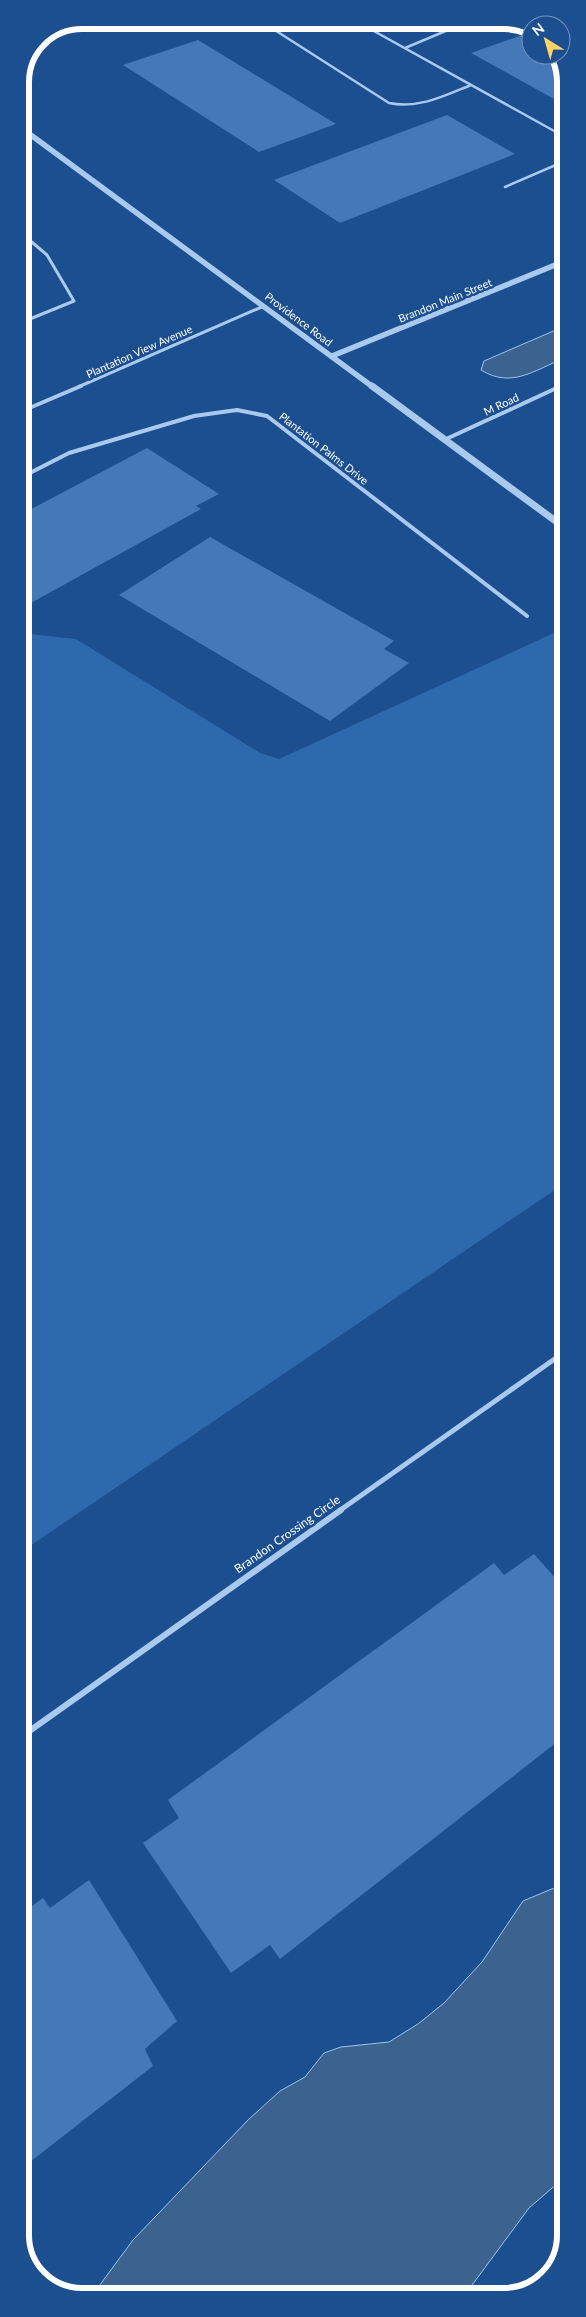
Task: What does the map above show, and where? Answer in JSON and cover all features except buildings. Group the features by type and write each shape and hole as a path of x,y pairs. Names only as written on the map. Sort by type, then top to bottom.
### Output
{"street":[{"name":"Providence Road","path":"29,134 557,522"},
{"path":"29,240 47,255 74,301 29,319"},
{"name":"Brandon Main Street","path":"332,356 557,264"},
{"name":"Plantation View Avenue","path":"29,408 264,306"},
{"name":"M Road","path":"444,440 557,388"},
{"name":"Plantation Palms Drive","path":"29,473 69,452 194,416 237,410 267,416 527,616"},
{"name":"Brandon Crossing Circle","path":"29,1730 557,1357"}],"lane":[{"path":"273,29 389,103 402,107 419,105 472,85"},
{"path":"370,29 557,133"},
{"path":"405,48 448,29"},
{"path":"505,187 557,165"}],"shaded area":[{"path":"557,329 557,362 533,372 513,378 503,378 481,370 484,361"},
{"path":"557,632 557,1188 29,1547 29,634 76,639 260,753 279,759"},
{"path":"557,1887 557,2184 529,2208 470,2288 98,2288 133,2240 248,2120 280,2091 305,2077 324,2053 341,2047 389,2042 418,2024 444,2003 482,1962 523,1901"}]}
